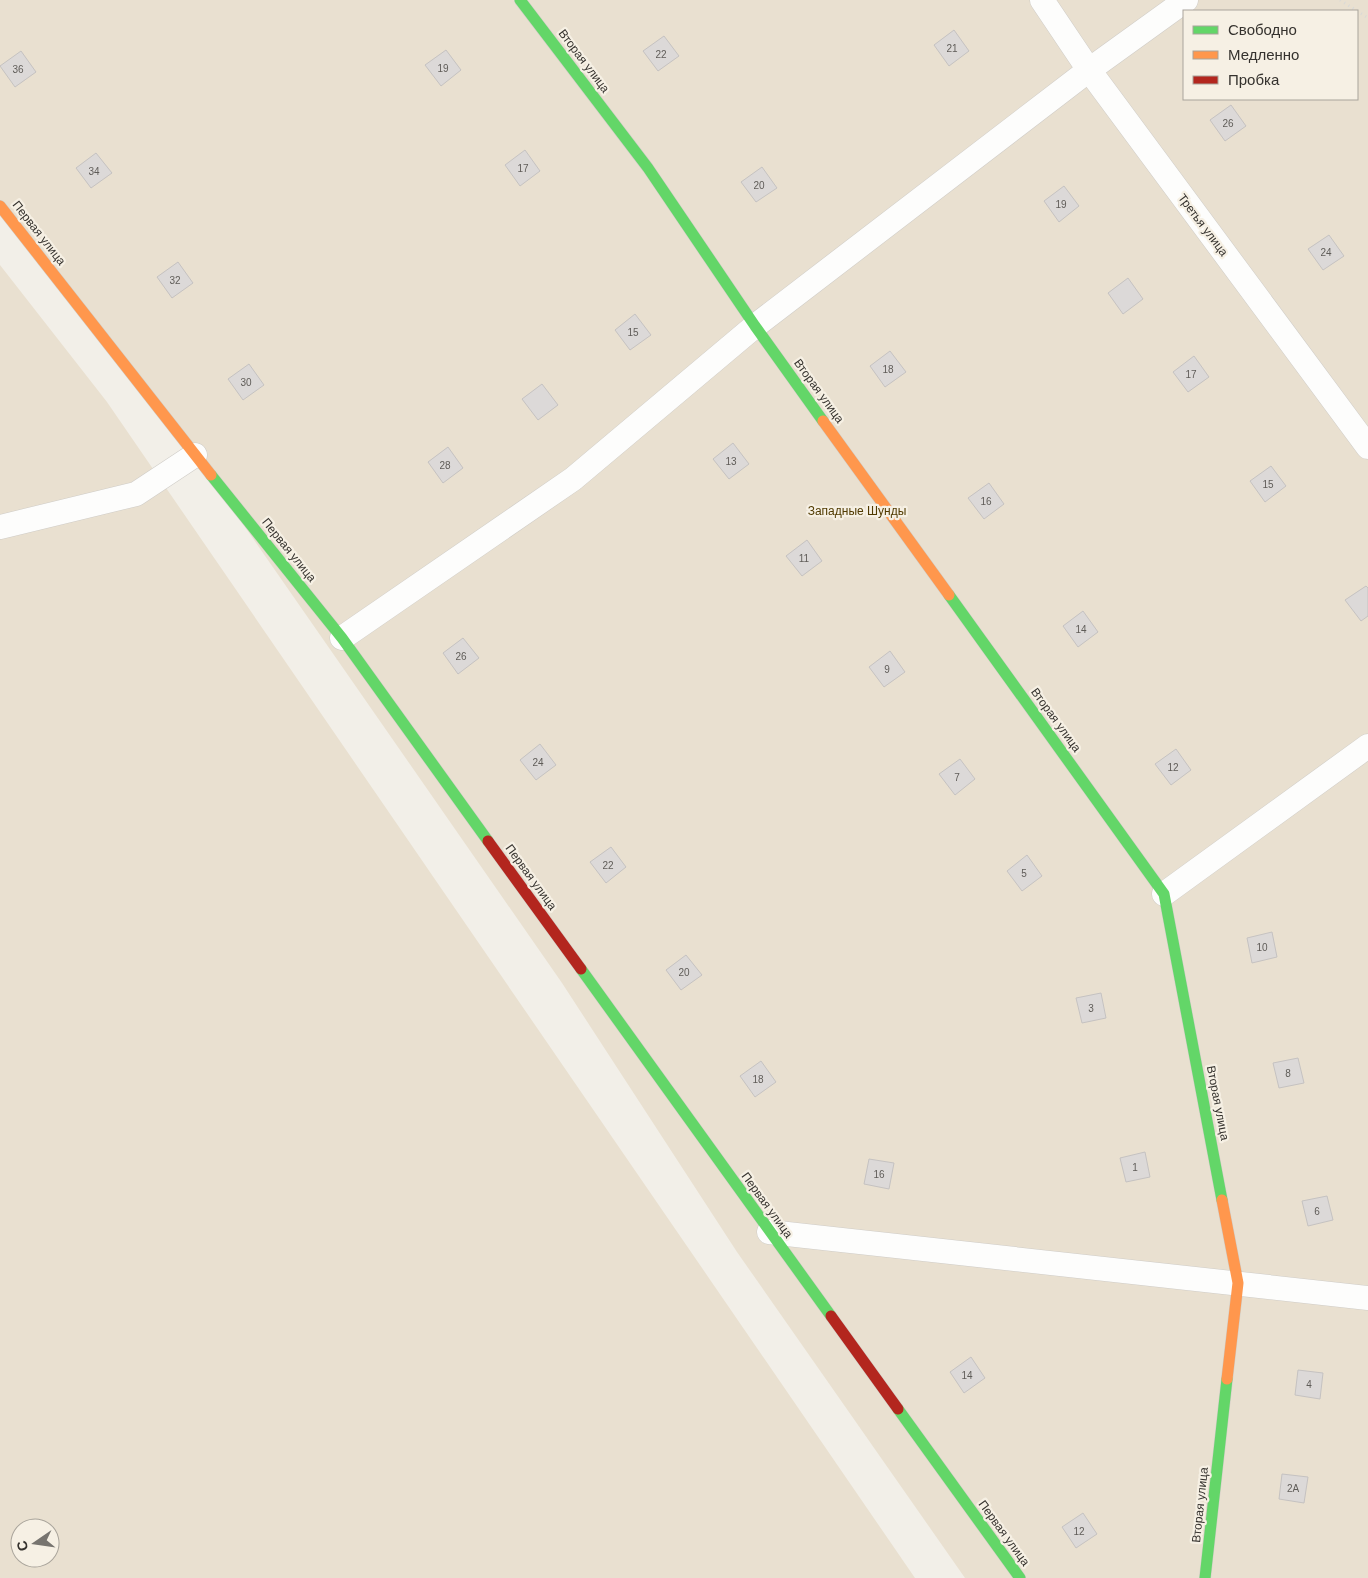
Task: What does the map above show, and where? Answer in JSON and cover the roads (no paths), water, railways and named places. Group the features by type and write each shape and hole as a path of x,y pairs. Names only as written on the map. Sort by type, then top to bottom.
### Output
{"street":[{"name":"Вторая улица","path":"520,0 648,168 755,326 1164,894 1238,1283 1205,1578"},
{"name":"Третья улица","path":"1042,0 1089,70 1368,447"},
{"path":"342,638 573,479 755,326 1089,70 1186,0"},
{"name":"Первая улица","path":"0,206 195,455 342,638 1020,1578"},
{"path":"0,527 136,494 195,455"},
{"path":"1164,894 1368,746"},
{"path":"769,1232 1368,1298"}],"park label":[{"name":"Западные Шунды","path":"857,511"}]}
